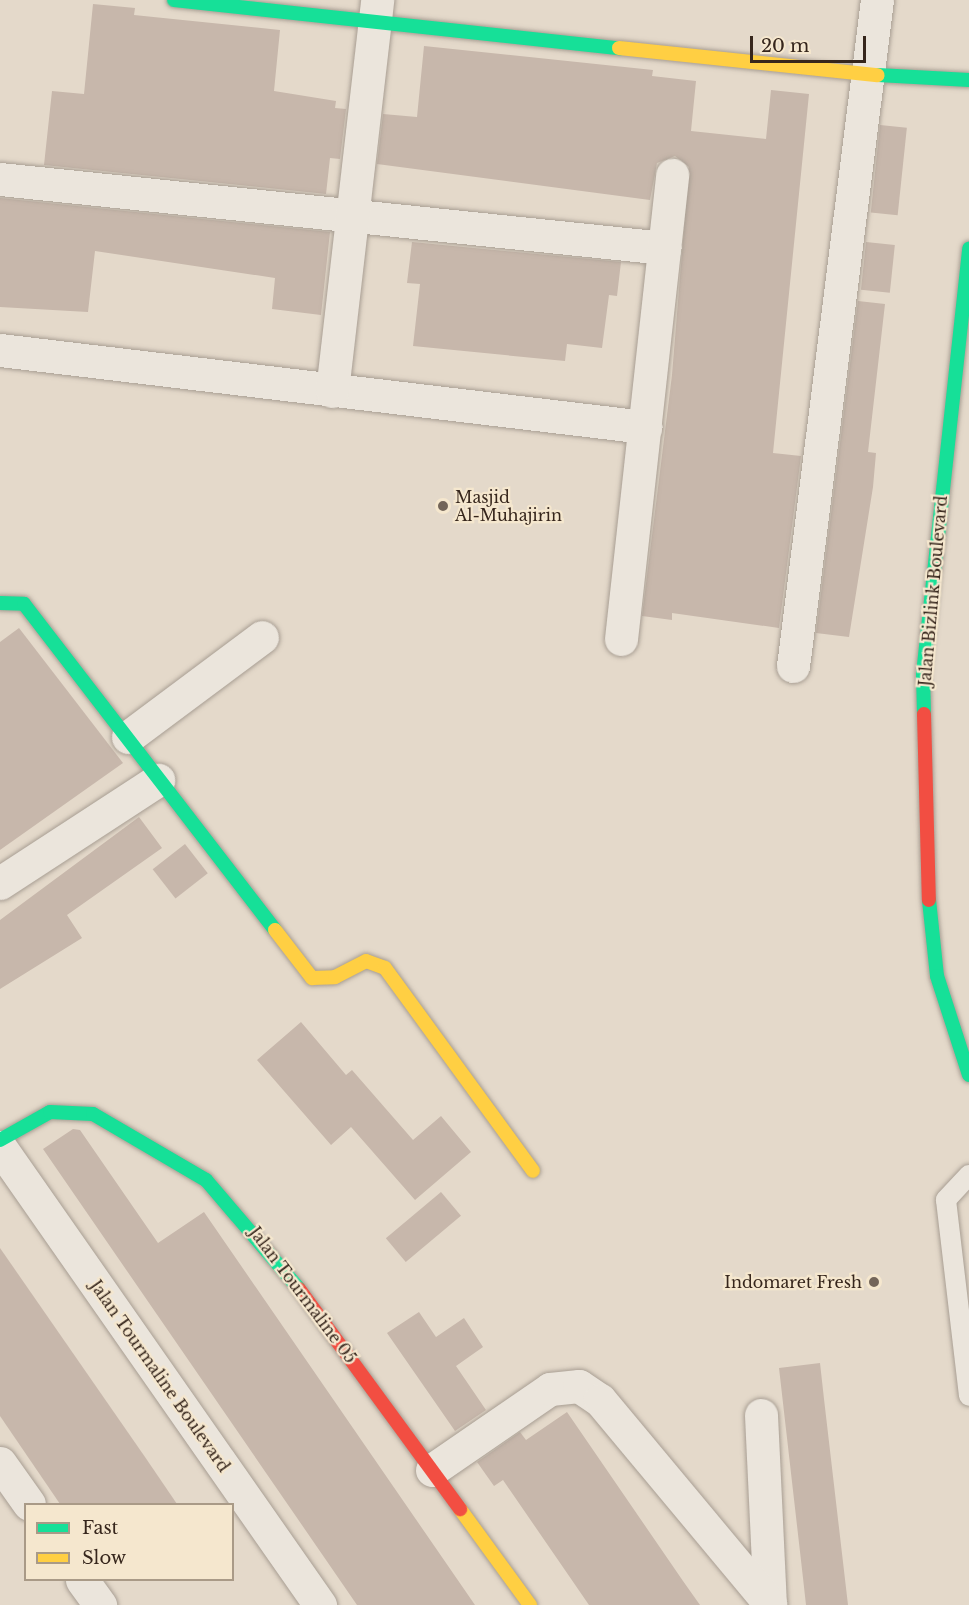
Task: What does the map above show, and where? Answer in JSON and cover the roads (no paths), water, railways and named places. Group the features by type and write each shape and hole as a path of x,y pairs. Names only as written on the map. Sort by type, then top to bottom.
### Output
{"street":[{"path":"174,0 376,11 870,75 969,80"},
{"path":"793,666 870,75 877,0"},
{"path":"332,391 376,11"},
{"path":"621,639 672,175"},
{"path":"0,179 664,248"},
{"name":"Jalan Bizlink Boulevard","path":"969,248 923,674 937,976 969,1075"},
{"path":"0,350 645,427"},
{"path":"0,603 24,604 312,978 334,977 366,961 385,968 533,1171"},
{"path":"128,737 262,637"},
{"path":"0,883 158,780"},
{"name":"Jalan Tourmaline 05","path":"0,1140 50,1112 75,1110 93,1114 206,1180 238,1208 530,1605"},
{"name":"Jalan Tourmaline Boulevard","path":"0,1147 320,1605"},
{"path":"432,1470 550,1389 579,1386 600,1400 770,1604"},
{"path":"761,1415 770,1604"},
{"path":"0,1463 28,1503"},
{"path":"83,1581 100,1605"}],"lane":[{"path":"969,1175 946,1200 969,1396"}],"place":[{"name":"Masjid Al-Muhajirin","path":"443,506"},
{"name":"Indomaret Fresh","path":"874,1282"}]}
